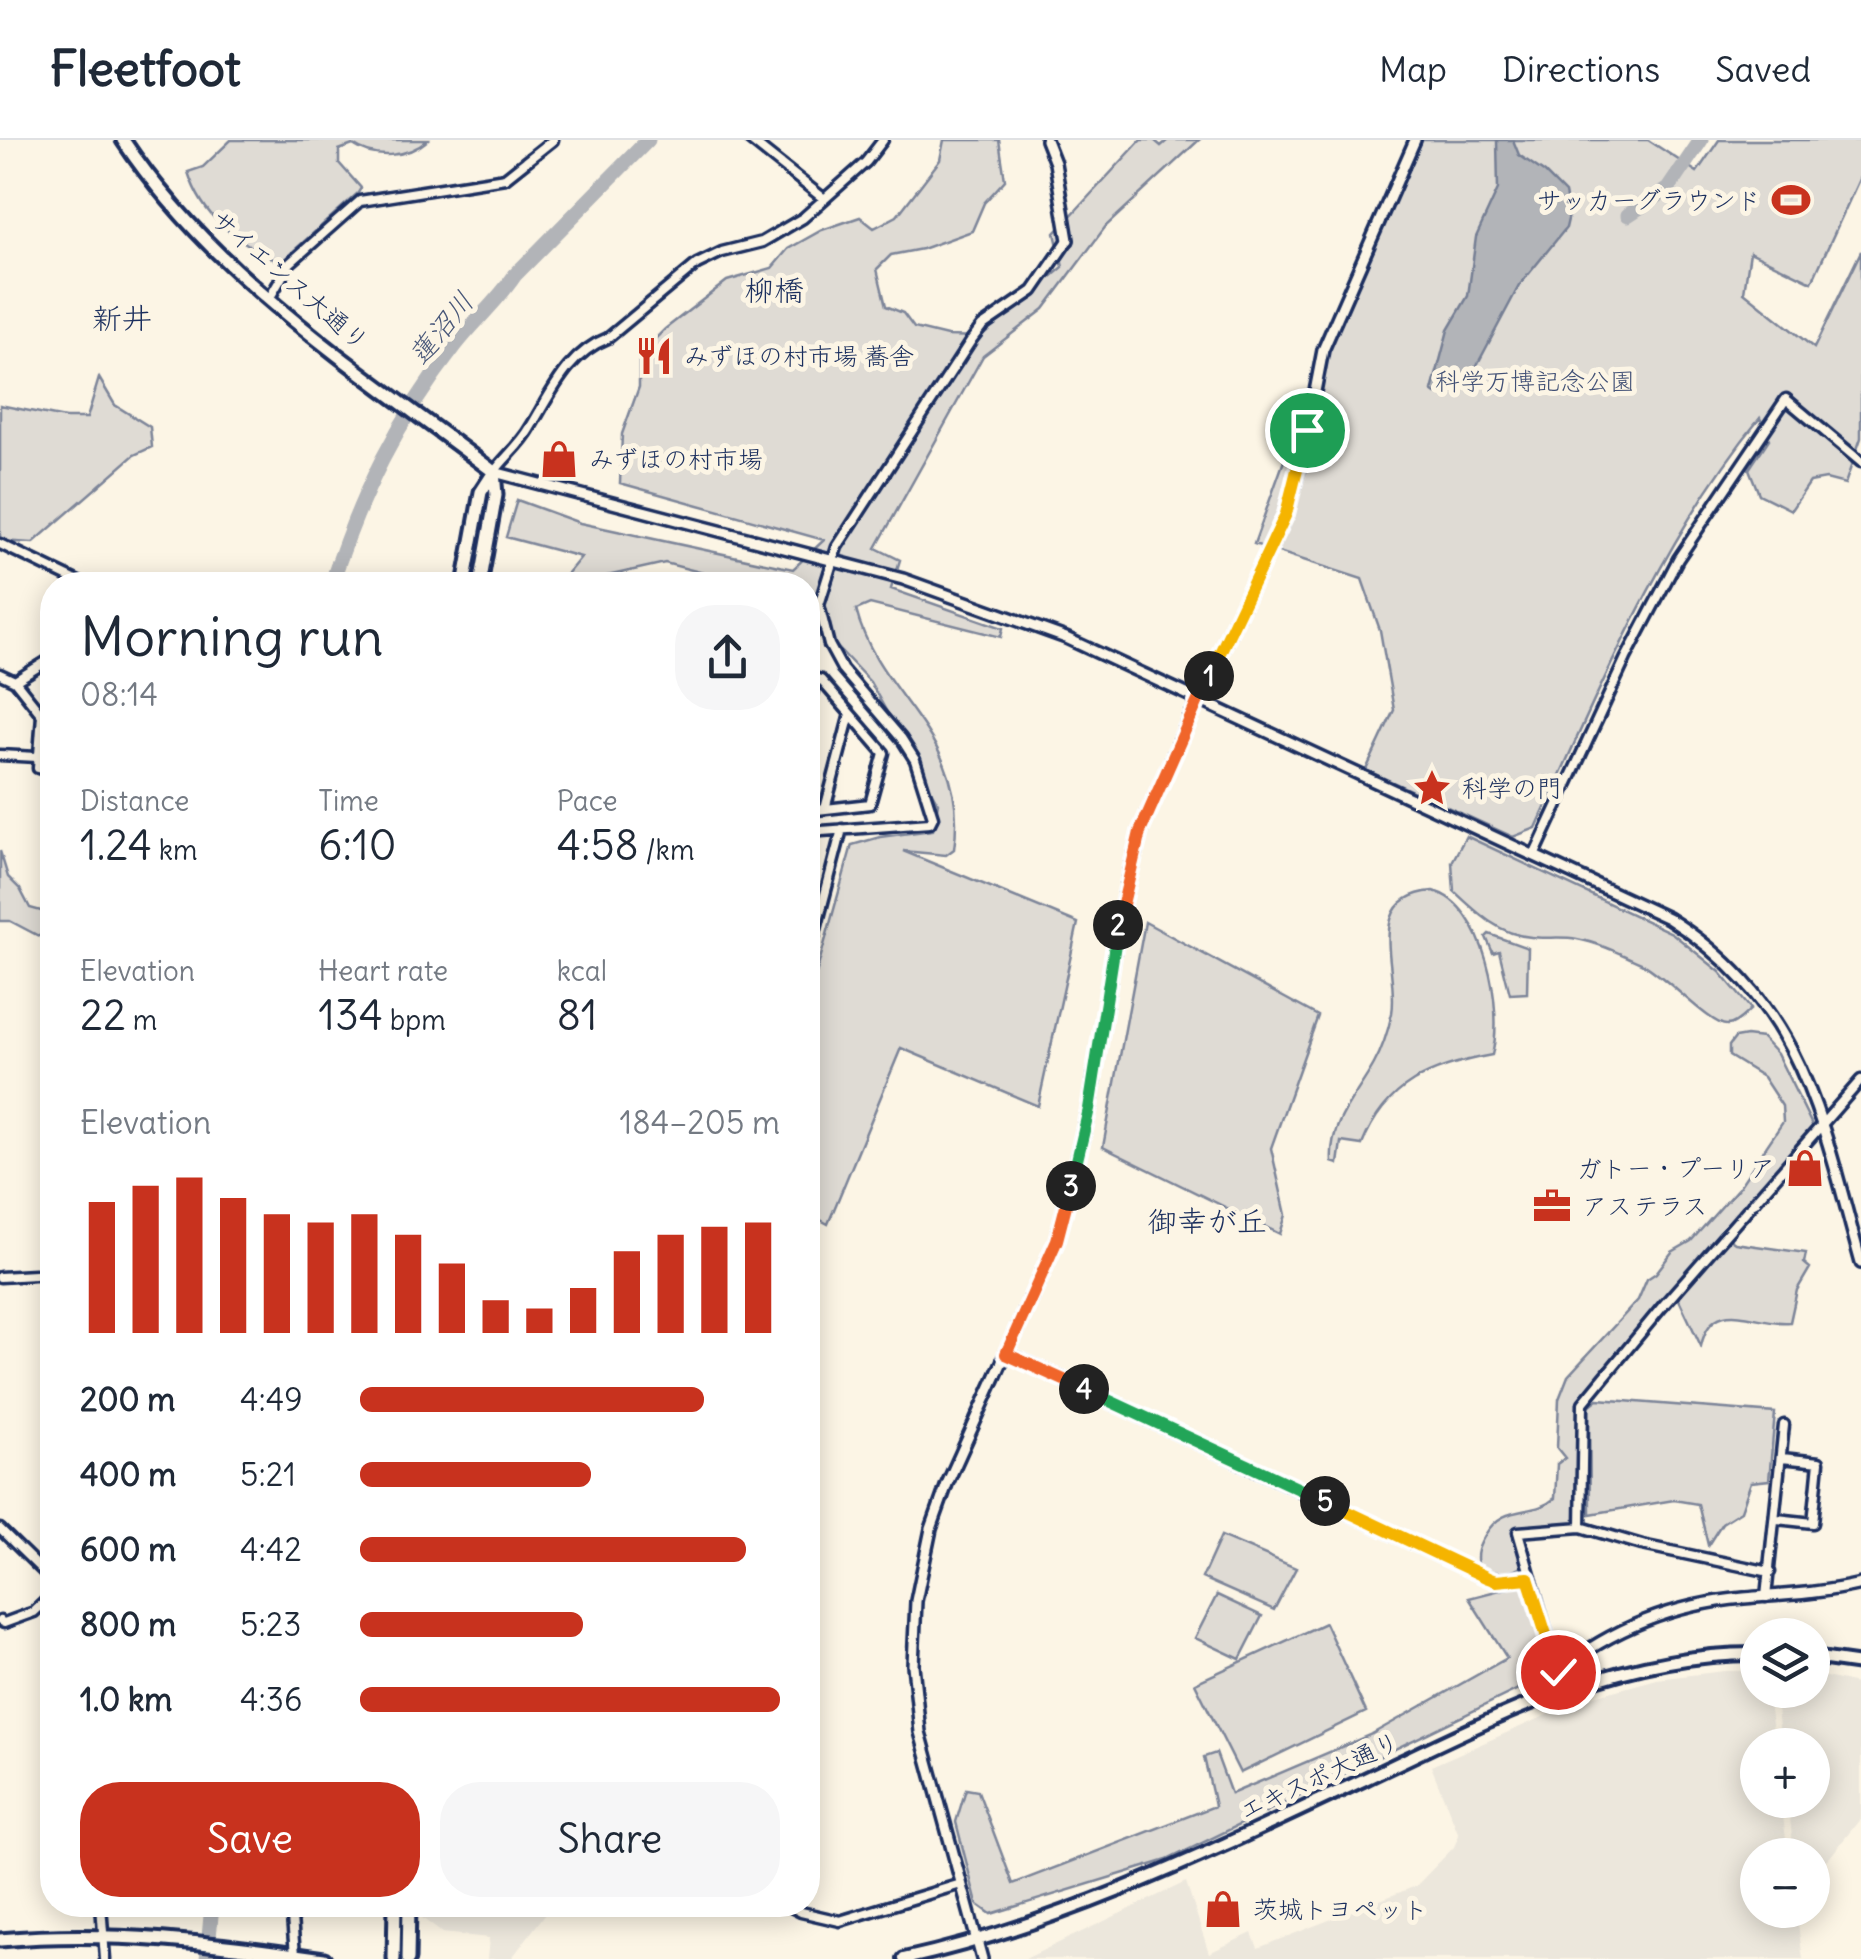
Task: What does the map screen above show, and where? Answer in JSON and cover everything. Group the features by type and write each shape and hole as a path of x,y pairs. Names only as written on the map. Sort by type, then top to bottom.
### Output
{"main road":[{"name":"サイエンス大通り","path":"122,140 194,229 269,299 494,472"},
{"path":"466,572 481,492 494,472"},
{"path":"482,572 496,495 494,472"},
{"name":"エキスポ大通り","path":"904,1959 977,1941 1124,1890 1564,1688 1672,1660 1740,1655"},
{"path":"1830,1660 1861,1664"},
{"path":"394,1959 395,1917"},
{"path":"408,1959 409,1917"},
{"path":"0,1940 104,1936 199,1941 324,1959"}],"street":[{"path":"269,299 290,264 360,200 506,178 553,140"},
{"path":"750,140 823,198"},
{"path":"883,140 866,162 803,218 762,242 722,252 697,264 608,338 591,344 574,357 529,431 494,472 833,558 1016,618 1668,918 1732,966 1774,1016 1790,1043 1810,1086 1861,1263"},
{"path":"820,831 930,823 933,817 915,760 842,669 828,645 820,605 836,548 972,339 982,326 1033,291 1068,240 1055,163 1046,140"},
{"path":"982,1959 920,1732 914,1664 916,1602 931,1529 1057,1240 1089,1109 1120,914 1140,832 1286,514 1303,454 1323,350 1415,140"},
{"path":"1534,854 1626,658 1678,558 1786,400 1861,462"},
{"path":"0,544 58,572"},
{"path":"15,681 40,665"},
{"path":"0,674 15,681 40,712"},
{"path":"820,680 884,753 870,804 820,810"},
{"path":"824,809 850,714"},
{"path":"40,736 40,769"},
{"path":"0,755 38,758"},
{"path":"820,914 842,829"},
{"path":"1581,1527 1583,1404 1662,1307 1861,1080"},
{"path":"0,1277 40,1275"},
{"path":"1006,1354 1488,1578 1528,1578"},
{"path":"1766,1597 1784,1426"},
{"path":"1777,1519 1813,1523 1819,1462 1782,1458"},
{"path":"1564,1688 1528,1578 1518,1532 1581,1527 1642,1545 1770,1572"},
{"path":"0,1529 40,1568"},
{"path":"1558,1672 1604,1639 1654,1617 1711,1603 1861,1584"},
{"path":"1,1625 34,1612 40,1605"},
{"path":"820,1916 834,1921 961,1884"},
{"path":"102,1917 105,1959"},
{"path":"292,1917 294,1954"}],"shaded area":[{"path":"1497,140 1513,140 1519,155 1565,193 1569,215 1566,228 1519,286 1476,367 1436,394 1432,391 1448,330 1468,296 1476,237 1498,189"},
{"path":"1740,1671 1740,1708 1770,1708 1773,1728 1740,1728 1740,1818 1783,1818 1786,1838 1740,1838 1740,1928 1799,1928 1803,1959 1025,1959 1186,1882 1209,1953 1252,1933 1258,1948 1416,1886 1454,1847 1459,1835 1431,1766 1584,1699 1657,1679"},
{"path":"1830,1678 1861,1685 1861,1818 1830,1857 1830,1838 1792,1838 1790,1818 1830,1818 1830,1728 1779,1728 1777,1708 1830,1708"},
{"path":"543,1917 511,1959 487,1959 489,1938 442,1933 422,1918"}],"green space":[{"path":"231,140 428,140 391,155 371,153 353,145 339,150 339,163 361,188 280,263 224,227 203,204 188,172 203,167"},
{"path":"944,140 999,140 1005,180 984,203 972,231 922,249 891,255 877,269 886,306 903,313 914,328 947,336 980,337 1063,267 1055,233 1141,140 1154,140 1161,146 1168,140 1199,140 1106,226 1044,309 983,356 876,548 900,560 891,589 1003,628 1001,637 870,604 856,610 883,669 937,747 956,810 954,849 946,855 903,851 1078,923 1038,1106 901,1048 828,1224 820,1220 820,960 852,845 933,830 938,803 870,682 820,629 820,572 700,572 665,563 625,572 569,572 581,557 506,537 517,500 580,523 793,569 824,540 620,483 622,434 639,387 639,355 665,329 727,281 772,268 788,249 822,230 860,217 874,228 897,216 940,160"},
{"name":"科学万博記念公園","path":"1422,140 1648,140 1697,172 1719,140 1861,140 1861,175 1812,282 1750,252 1744,292 1814,348 1861,251 1861,438 1845,484 1826,479 1810,482 1791,510 1759,494 1749,469 1769,439 1760,418 1693,512 1664,563 1609,668 1536,828 1513,837 1366,770 1394,710 1380,630 1362,579 1254,544 1295,430 1319,388 1327,352"},
{"path":"99,378 115,405 150,427 152,447 134,455 33,543 0,541 0,405 65,418 87,418"},
{"path":"1466,836 1672,933 1720,972 1751,1009 1734,1023 1720,1023 1650,969 1618,953 1577,939 1537,938 1499,927 1454,891 1452,862"},
{"path":"0,851 8,877 30,908 40,911 40,937 10,921 0,921"},
{"path":"1433,891 1451,900 1478,937 1495,1012 1492,1055 1449,1065 1413,1081 1384,1107 1362,1145 1341,1142 1338,1164 1332,1162 1339,1122 1377,1058 1392,1013 1390,921 1397,907 1411,896"},
{"path":"1145,922 1318,1016 1271,1148 1286,1215 1280,1234 1103,1147"},
{"path":"1489,934 1528,948 1527,993 1510,994 1499,951 1493,953 1486,937"},
{"path":"1735,1038 1762,1038 1777,1054 1813,1127 1811,1135 1791,1152 1727,1233 1735,1243 1806,1253 1804,1263 1810,1268 1797,1290 1790,1322 1726,1316 1715,1320 1701,1346 1675,1291 1581,1401 1578,1521 1514,1530 1523,1565 1513,1571 1495,1572 1478,1566 1479,1546 1493,1525 1510,1514 1537,1508 1555,1498 1557,1464 1565,1458 1557,1448 1559,1399 1568,1376 1638,1300 1647,1279 1672,1252 1691,1241 1739,1187 1783,1122 1782,1106 1763,1077 1729,1056 1729,1046"},
{"path":"1598,1399 1775,1413 1769,1480 1751,1482 1741,1511 1722,1523 1708,1545 1698,1504 1674,1500 1590,1514 1589,1406"},
{"path":"1221,1536 1296,1568 1274,1610 1202,1578"},
{"path":"1523,1584 1551,1673 1167,1860 991,1914 977,1904 956,1822 966,1789 978,1791 1013,1884 1215,1806 1204,1757 1216,1753 1231,1794 1372,1734 1507,1658 1469,1598"},
{"path":"1217,1595 1262,1616 1240,1659 1195,1638"},
{"path":"1325,1623 1366,1712 1240,1773 1195,1683"}],"waterway":[{"name":"蓮沼川","path":"336,572 382,460 434,374 515,275 648,140"},
{"path":"1628,215 1668,189 1701,140"},
{"name":"蓮沼川","path":"207,1959 211,1917"}],"place":[{"name":"サッカーグラウンド","path":"1791,200"},
{"name":"みずほの村市場 蕎舎","path":"654,356"},
{"name":"みずほの村市場","path":"559,459"},
{"name":"科学の門","path":"1432,788"},
{"name":"ガトー・プーリア","path":"1805,1168"},
{"name":"アステラス","path":"1552,1206"},
{"name":"茨城トヨペット","path":"1223,1909"}],"district":[{"name":"柳橋","path":"774,291"},
{"name":"新井","path":"122,319"},
{"name":"御幸が丘","path":"1207,1222"}],"route":[{"path":"1307,430 1286,514 1140,832 1126,880 1089,1109 1075,1170 1057,1240 1006,1354 1488,1578 1528,1578 1558,1672"}]}
